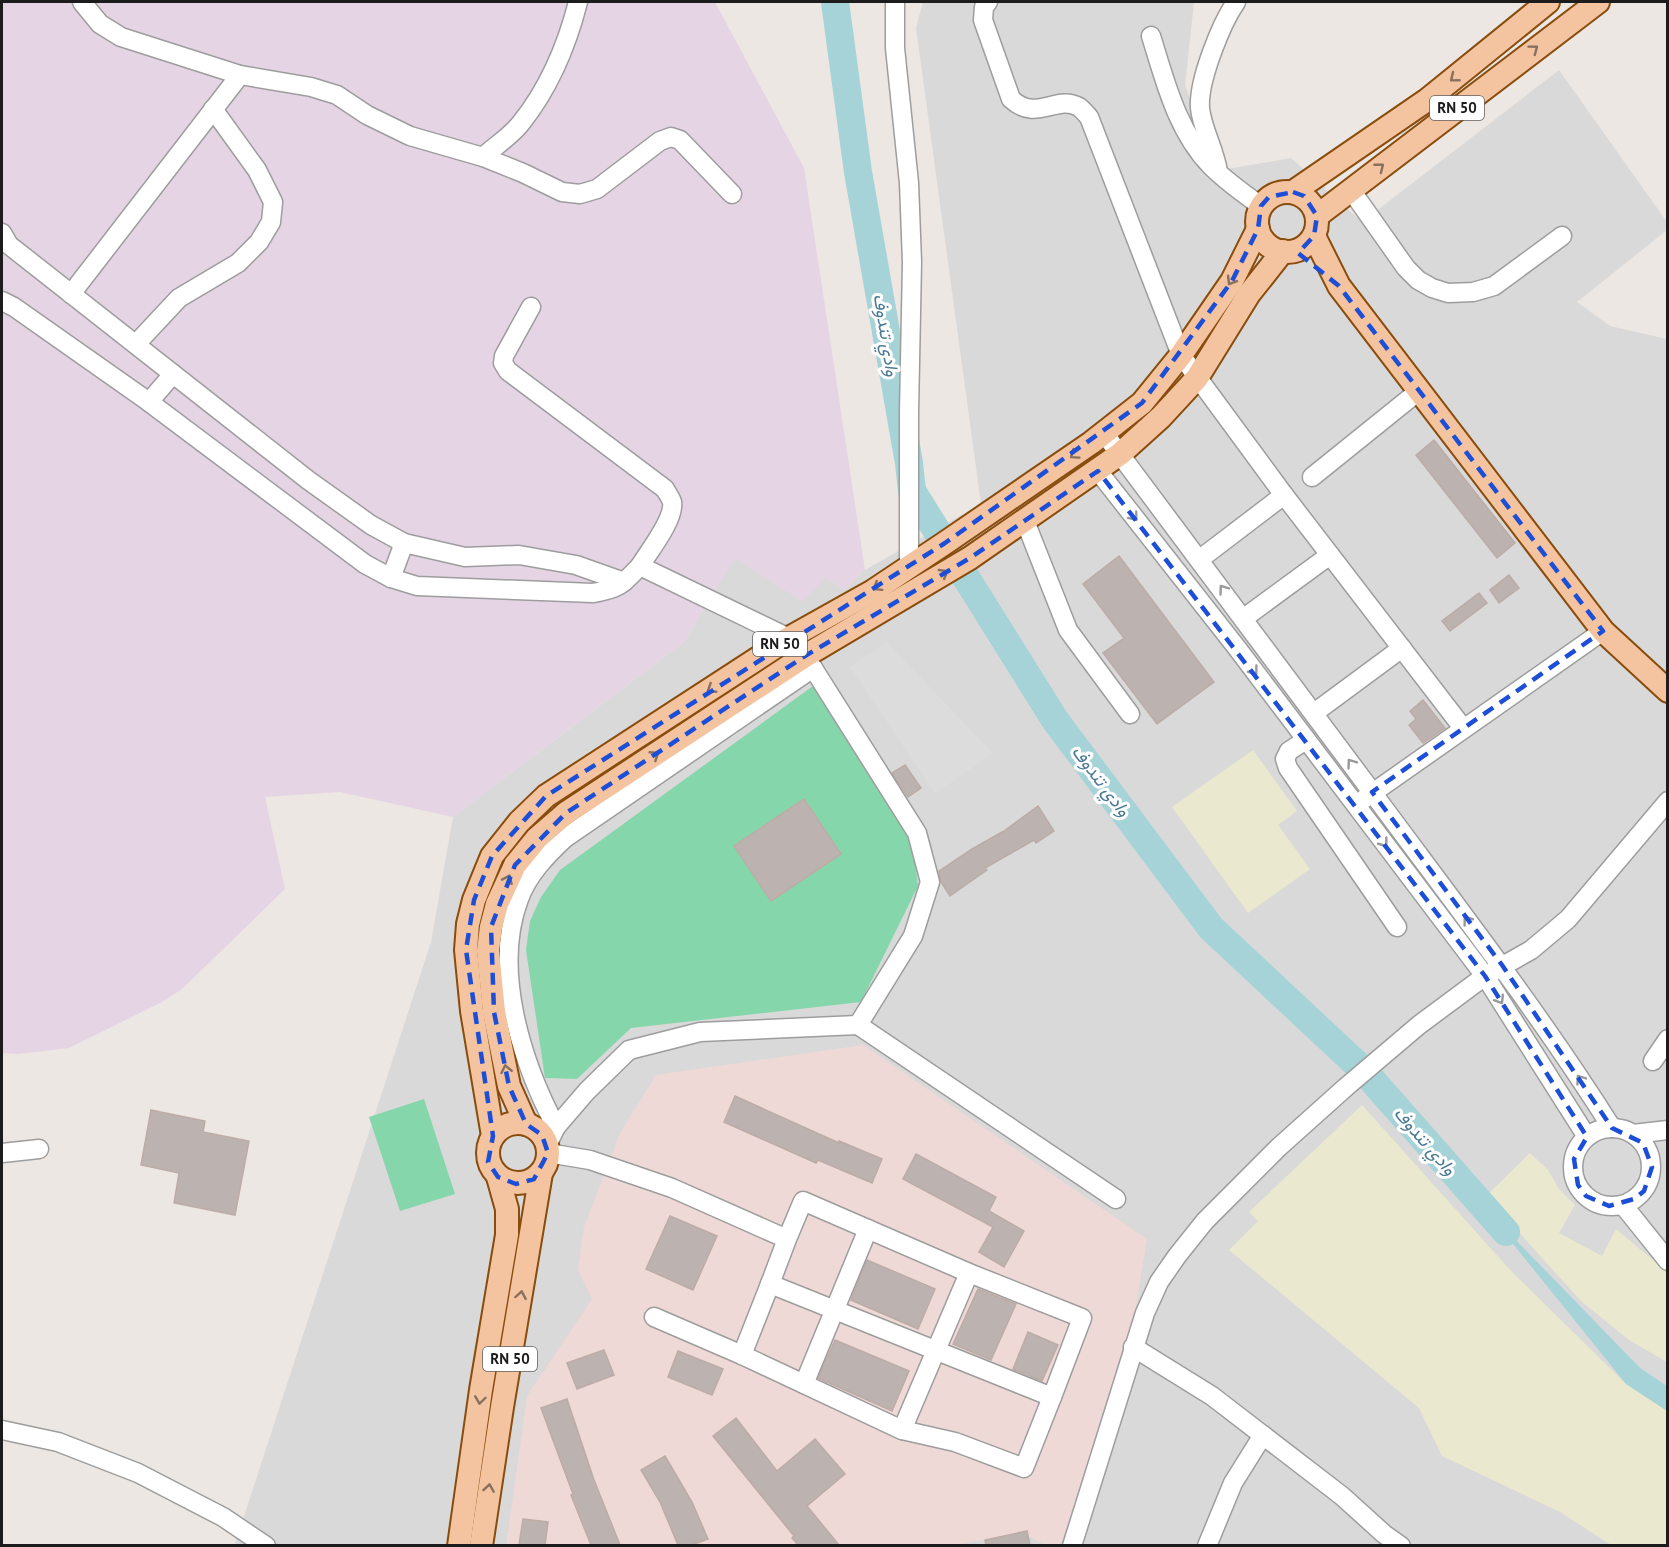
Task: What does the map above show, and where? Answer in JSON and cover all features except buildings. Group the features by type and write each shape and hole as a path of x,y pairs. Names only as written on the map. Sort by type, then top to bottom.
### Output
{"main road":[{"name":"RN 50","path":"1293,192 1427,100 1548,2"},
{"name":"RN 50","path":"1315,226 1351,190 1598,2"},
{"path":"1339,286 1289,251 1272,247 1263,240 1258,229 1257,218 1261,207 1269,197 1281,192 1293,192 1304,196 1312,205 1315,226 1339,286 1603,631 1668,691"},
{"path":"1289,251 1306,245 1315,226"},
{"name":"RN 50","path":"493,1136 472,1011 466,950 468,924 474,900 492,856 519,822 546,796 789,638 873,591 979,521 1104,433 1142,403 1181,356 1232,281 1258,229"},
{"name":"RN 50","path":"526,1124 509,1086 494,1012 488,951 497,904 515,865 537,838 566,813 809,662 970,558 1120,454 1161,417 1197,378 1249,294 1289,251"},
{"path":"508,1124 526,1124 535,1128 548,1149 525,1183 507,1182 498,1177 488,1162 487,1153 493,1136 508,1124"},
{"name":"RN 50","path":"481,1545 500,1418 548,1149"},
{"name":"RN 50","path":"459,1545 481,1390 507,1235 507,1209 498,1177"}],"street":[{"path":"82,2 100,24 121,37 240,75 311,87 337,95 367,115 410,136 483,157 562,192 580,195 597,189 660,141 670,136 680,140 732,194"},
{"path":"483,157 520,124 547,86 572,24 578,2"},
{"path":"895,2 895,48 909,183 912,262 909,567"},
{"path":"988,2 984,7 983,21 1011,99 1019,106 1030,110 1066,104 1079,107 1089,117 1181,356 1284,495 1463,728"},
{"path":"1218,173 1216,156 1200,110 1201,89 1227,14 1236,2"},
{"path":"1151,36 1182,125 1196,149 1218,173 1261,207"},
{"path":"71,294 240,75"},
{"path":"136,344 179,298 238,263 259,242 271,222 273,202 257,170 213,109"},
{"path":"1351,190 1406,268 1418,280 1448,293 1473,292 1494,286 1562,236"},
{"path":"2,233 9,245 308,480 371,525 404,543 465,557 519,555 576,565 624,582"},
{"path":"2,301 14,307 149,402 365,564 391,579 417,586 593,593 612,590 640,566 666,524 671,513 672,501 665,489 508,371 503,363 504,356 531,307"},
{"path":"149,402 173,374"},
{"path":"1312,477 1420,390"},
{"path":"1104,433 1502,965 1612,1128"},
{"path":"1098,471 1485,976 1587,1137"},
{"path":"1200,559 1284,495"},
{"path":"1025,521 1068,630 1130,714"},
{"path":"391,579 404,543"},
{"path":"1244,618 1330,555"},
{"path":"640,566 789,638 809,662 917,833 930,882 913,936 858,1025"},
{"path":"1355,805 1603,631"},
{"path":"1314,713 1402,648"},
{"path":"548,1149 537,1088 523,1052 509,984 510,934 519,898 541,861 565,837 809,662"},
{"path":"1306,740 1289,751 1285,759 1288,768 1397,927"},
{"path":"1072,1545 1145,1313 1159,1282 1205,1221 1279,1147 1346,1086 1485,976 1531,950 1568,919 1668,801"},
{"path":"548,1149 587,1091 630,1050 700,1032 858,1025 1116,1199"},
{"path":"1653,1061 1668,1039"},
{"path":"1633,1134 1643,1143 1649,1154 1651,1173 1644,1191 1623,1204 1609,1206 1597,1203 1586,1196 1578,1185 1574,1173 1574,1160 1578,1147 1587,1137 1594,1132 1612,1128 1633,1134 1664,1135"},
{"path":"2,1154 39,1149"},
{"path":"548,1149 590,1160 672,1188 786,1239"},
{"path":"654,1317 742,1355 902,1430 956,1442 1024,1468 1082,1318 969,1273 803,1201 786,1239 742,1355"},
{"path":"1623,1204 1668,1261"},
{"path":"804,1384 868,1229"},
{"path":"902,1430 969,1273"},
{"path":"770,1284 1052,1397"},
{"path":"1133,1347 1212,1396 1342,1496 1384,1534 1401,1545"},
{"path":"2,1430 58,1442 138,1473 223,1517 266,1545"},
{"path":"1207,1545 1233,1483 1263,1435"}],"highlighted area":[{"path":"1293,192 1304,196 1317,216 1314,236 1298,253 1339,286 1603,631 1372,792 1502,965 1612,1128 1643,1143 1652,1167 1644,1191 1634,1199 1609,1206 1586,1196 1578,1185 1574,1159 1587,1137 1485,976 1098,471 970,558 805,656 566,813 515,865 491,927 494,1012 509,1086 526,1124 542,1135 548,1153 534,1179 516,1184 498,1177 488,1162 493,1136 466,950 474,900 492,856 546,796 945,543 1142,403 1232,281 1258,229 1261,206 1269,197"}],"shaded area":[{"path":"2,2 715,2 804,168 865,570 844,590 826,577 803,602 735,558 684,642 453,817 340,792 265,797 285,889 182,989 162,1002 69,1048 18,1054 2,1053"},
{"path":"923,2 1194,2 1185,85 1216,171 1291,158 1362,222 1559,70 1667,222 1667,230 1577,302 1610,326 1667,339 1667,1545 237,1546 235,1544 431,942 453,817 684,642 735,557 826,577 844,590 865,570 981,504 916,28"},
{"path":"887,642 993,753 935,794 850,667"},
{"path":"1253,750 1297,811 1278,825 1310,869 1248,913 1172,807"},
{"path":"863,1045 1147,1239 1134,1319 1061,1545 1045,1545 1022,1533 948,1546 506,1546 527,1396 592,1299 578,1270 584,1227 620,1133 656,1075"},
{"path":"1362,1105 1511,1271 1626,1384 1667,1410 1667,1545 1611,1545 1560,1512 1442,1456 1419,1408 1229,1250 1258,1221 1249,1212"},
{"path":"1530,1153 1548,1170 1559,1189 1575,1205 1559,1233 1602,1256 1616,1229 1667,1272 1667,1362 1629,1340 1581,1301 1486,1196"}],"green space":[{"path":"813,686 912,838 918,886 861,1002 631,1028 577,1079 545,1078 526,950 530,921 541,897 560,870"},
{"path":"424,1099 455,1194 400,1211 369,1117"}],"water":[{"path":"1480,1203 1640,1368 1667,1386 1667,1411 1626,1384"}],"waterway":[{"name":"وادي تندوف","path":"835,2 858,172 912,491 1055,720 1211,928 1364,1071 1506,1232"}]}
